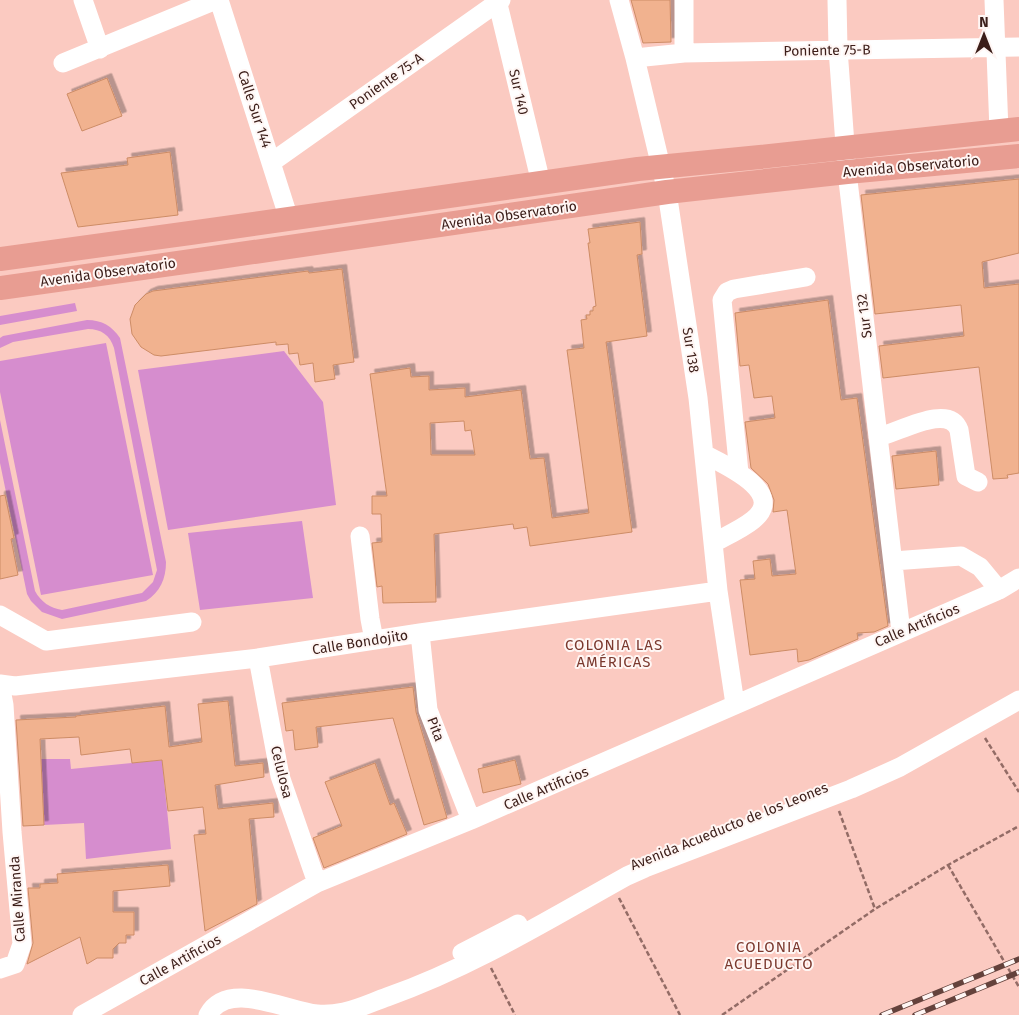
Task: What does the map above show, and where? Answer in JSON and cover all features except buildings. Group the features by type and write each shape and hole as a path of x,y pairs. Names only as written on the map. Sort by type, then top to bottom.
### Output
{"main road":[{"name":"Avenida Observatorio","path":"0,259 661,166 1009,130"},
{"name":"Avenida Observatorio","path":"0,288 667,192 847,172 1019,156"},
{"path":"89,247 92,274"}],"street":[{"path":"83,0 100,49"},
{"path":"63,63 218,0"},
{"name":"Calle Sur 144","path":"218,0 289,219"},
{"name":"Sur 138","path":"619,0 667,192 698,398 718,591 735,704"},
{"path":"684,0 684,53"},
{"name":"Sur 132","path":"837,0 838,49 847,172 901,632"},
{"path":"994,0 994,47 1009,130"},
{"name":"Poniente 75-A","path":"272,162 499,1"},
{"name":"Sur 140","path":"499,1 541,183"},
{"name":"Poniente 75-B","path":"635,58 684,53 1019,46"},
{"path":"739,473 722,300 727,292 734,289 806,277"},
{"path":"878,437 888,435 922,421 941,418 949,419 956,423 959,430 966,476 978,482"},
{"path":"704,454 752,482 760,492 762,506 760,513 753,520 713,543"},
{"path":"360,536 374,640"},
{"path":"893,560 961,556 980,567 999,590"},
{"name":"Calle Artificios","path":"82,1015 317,883 472,820 692,725 735,704 999,590 1019,578"},
{"name":"Calle Bondojito","path":"0,684 15,686 258,658 718,591"},
{"path":"0,614 46,640 192,622"},
{"name":"Pita","path":"420,633 428,710 472,820"},
{"name":"Celulosa","path":"258,658 280,776 317,883"},
{"name":"Calle Miranda","path":"0,684 4,705 6,832 22,944 8,967"},
{"name":"Avenida Acueducto de los Leones","path":"388,996 415,978 636,862 896,758 1019,687"},
{"name":"Avenida Acueducto de los Leones","path":"208,1015 217,1004 229,998 248,998 317,1014 346,1011 418,986 485,955 644,868 833,796 900,767 1019,700"}],"path":[{"path":"976,724 1019,792"},
{"path":"833,796 875,909"},
{"path":"722,1015 875,909 948,865 1019,826"},
{"path":"948,865 1019,987"},
{"path":"612,885 680,1015"},
{"path":"485,955 515,1015"}],"shaded area":[{"path":"75,303 77,311 0,325 0,316"},
{"path":"87,320 106,324 120,338 166,568 161,584 155,594 146,601 62,619 42,612 27,594 0,463 0,420 35,591 43,601 54,608 62,610 142,593 153,582 157,570 114,348 110,340 97,330 88,329 13,342 0,348 0,338 3,336"},
{"path":"106,343 153,575 41,595 0,392 0,361"},
{"path":"284,351 323,402 336,505 168,530 138,370"},
{"path":"302,521 313,598 200,610 188,533"},
{"path":"41,759 70,759 71,769 162,760 171,849 86,859 84,823 44,825"}],"railway":[{"path":"882,1015 1019,959"},
{"path":"915,1015 1019,972"}],"district":[{"name":"COLONIA LAS AMÉRICAS","path":"614,654"},
{"name":"COLONIA ACUEDUCTO","path":"769,956"}]}
